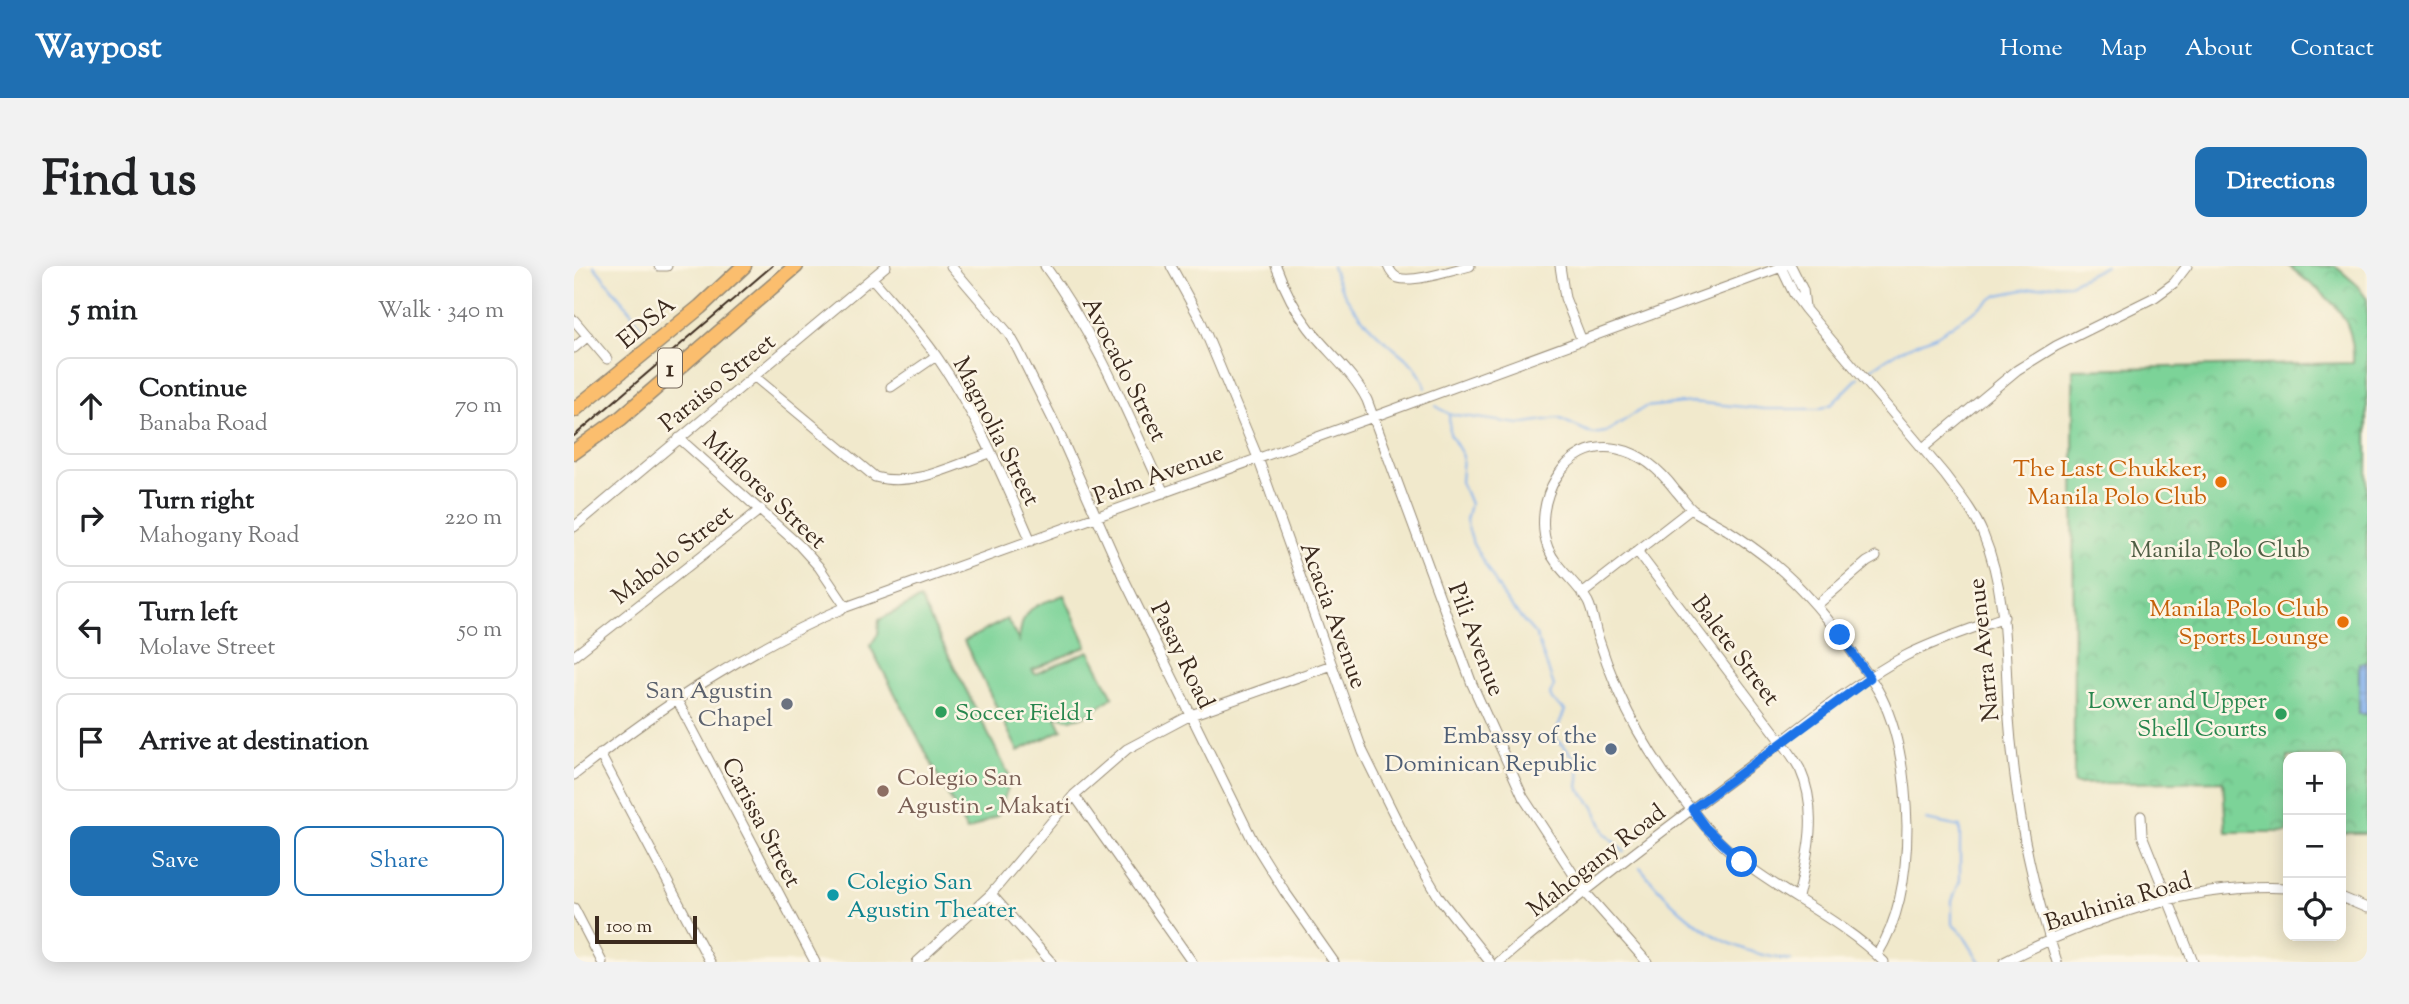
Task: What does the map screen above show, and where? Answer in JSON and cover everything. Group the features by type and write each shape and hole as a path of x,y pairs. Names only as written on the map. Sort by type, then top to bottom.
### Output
{"highway":[{"name":"1","path":"574,410 593,387 735,266"},
{"name":"EDSA","path":"574,410 700,307 744,266"},
{"path":"700,307 755,266"},
{"path":"764,291 787,266"},
{"name":"1","path":"764,291 796,266"},
{"name":"EDSA","path":"574,452 764,291"}],"street":[{"path":"659,266 667,266"},
{"name":"Paraiso Street","path":"574,527 886,266"},
{"name":"Pasay Road","path":"951,266 1005,330 1018,353 1057,428 1191,716 1252,839 1334,962"},
{"name":"Avocado Street","path":"1045,266 1065,292 1089,333 1164,493"},
{"name":"Acacia Avenue","path":"1171,266 1200,319 1258,458 1363,752 1414,855 1440,899 1490,962"},
{"name":"Pili Avenue","path":"1276,266 1308,327 1357,382 1373,418 1472,684 1523,797 1585,892 1647,962"},
{"path":"1388,266 1391,273 1398,278 1409,279 1470,266"},
{"path":"1560,266 1565,298 1582,341"},
{"name":"Palm Avenue","path":"574,775 676,698 736,662 846,607 1373,418 1785,266"},
{"name":"Narra Avenue","path":"1785,266 1794,294 1805,309 1923,448 1977,521 1994,562 2004,617 2009,713 2017,792 2033,883 2057,962"},
{"path":"1923,448 2017,370 2056,346 2155,297 2174,284 2187,266"},
{"name":"Magnolia Street","path":"872,278 936,356 956,386 1031,541"},
{"path":"574,320 607,359"},
{"path":"574,348 588,336"},
{"path":"891,387 936,356"},
{"path":"755,377 875,477 890,481 911,480 990,453"},
{"name":"Milflores Street","path":"679,438 734,489 761,509 819,566 846,607"},
{"path":"1877,954 1895,916 1906,867 1906,787 1881,696 1817,605 1771,561 1731,532 1691,509 1665,477 1637,455 1602,447 1575,457 1556,477 1544,511 1543,524 1549,551 1589,604 1618,690 1651,754 1705,827 1742,862 1798,897 1877,954 1884,962"},
{"name":"Mabolo Street","path":"574,656 761,509"},
{"path":"1582,594 1691,509"},
{"name":"Balete Street","path":"1637,551 1782,741 1800,769 1810,812 1808,852 1798,897"},
{"path":"1817,605 1876,557"},
{"name":"Mahogany Road","path":"1499,962 1692,809 1870,678 1905,656 2004,617"},
{"path":"918,962 992,894 1074,795 1127,749 1191,716 1332,665"},
{"name":"Carissa Street","path":"676,698 815,962"},
{"path":"600,754 710,962"},
{"path":"1074,795 1192,962"},
{"path":"2141,817 2142,835 2193,962"},
{"name":"Bauhinia Road","path":"2004,962 2050,940 2109,918 2169,901 2240,888 2283,888"},
{"path":"992,894 1052,962"},
{"path":"2346,899 2367,908"},
{"path":"574,908 602,962"}],"green space":[{"name":"Manila Polo Club","path":"2289,266 2335,266 2355,283 2367,299 2367,833 2346,833 2346,752 2283,752 2283,832 2226,832 2223,781 2074,784 2073,369 2353,363 2353,345 2349,330 2343,317 2325,296"},
{"path":"1064,595 1087,646 1032,670 1035,674 1089,651 1113,697 1085,716 1070,719 1054,713 1062,730 1018,751 964,641 1007,619 1019,641 1026,614 1044,602"},
{"name":"Soccer Field 1","path":"920,599 1011,779 998,815 967,831 870,646 878,634 879,620"}],"water":[{"path":"2359,663 2367,663 2367,714 2359,714"}],"waterway":[{"path":"594,266 643,331"},
{"path":"1332,266 1348,300 1372,329 1412,364 1426,388"},
{"path":"1863,374 1899,351 1937,335 1998,295 2047,285 2070,284 2105,266"},
{"path":"1436,406 1449,414 1519,424 1558,418 1593,434 1606,432 1645,407 1692,402 1765,409 1819,409 1832,404 1859,377"},
{"path":"1449,414 1450,434 1463,456 1461,482 1470,504 1466,520 1473,544 1507,602 1536,635 1554,686 1550,694 1552,700 1565,710 1557,729 1557,740 1576,760 1579,771 1578,787 1594,807 1605,833 1624,852"},
{"path":"1926,820 1960,827 1960,880 1952,901 1952,924 1962,933 1980,962"},
{"path":"1640,867 1672,902 1706,930 1745,949 1791,960"}],"tram line":[{"path":"574,436 772,266"}],"place":[{"name":"The Last Chukker, Manila Polo Club","path":"2221,482"},
{"name":"Manila Polo Club Sports Lounge","path":"2343,622"},
{"name":"San Agustin Chapel","path":"787,704"},
{"name":"Soccer Field 1","path":"941,712"},
{"name":"Lower and Upper Shell Courts","path":"2281,714"},
{"name":"Embassy of the Dominican Republic","path":"1611,749"},
{"name":"Colegio San Agustin - Makati","path":"883,791"},
{"name":"Colegio San Agustin Theater","path":"833,895"}],"route":[{"path":"1742,862 1705,827 1692,809 1870,678 1840,635"}]}
